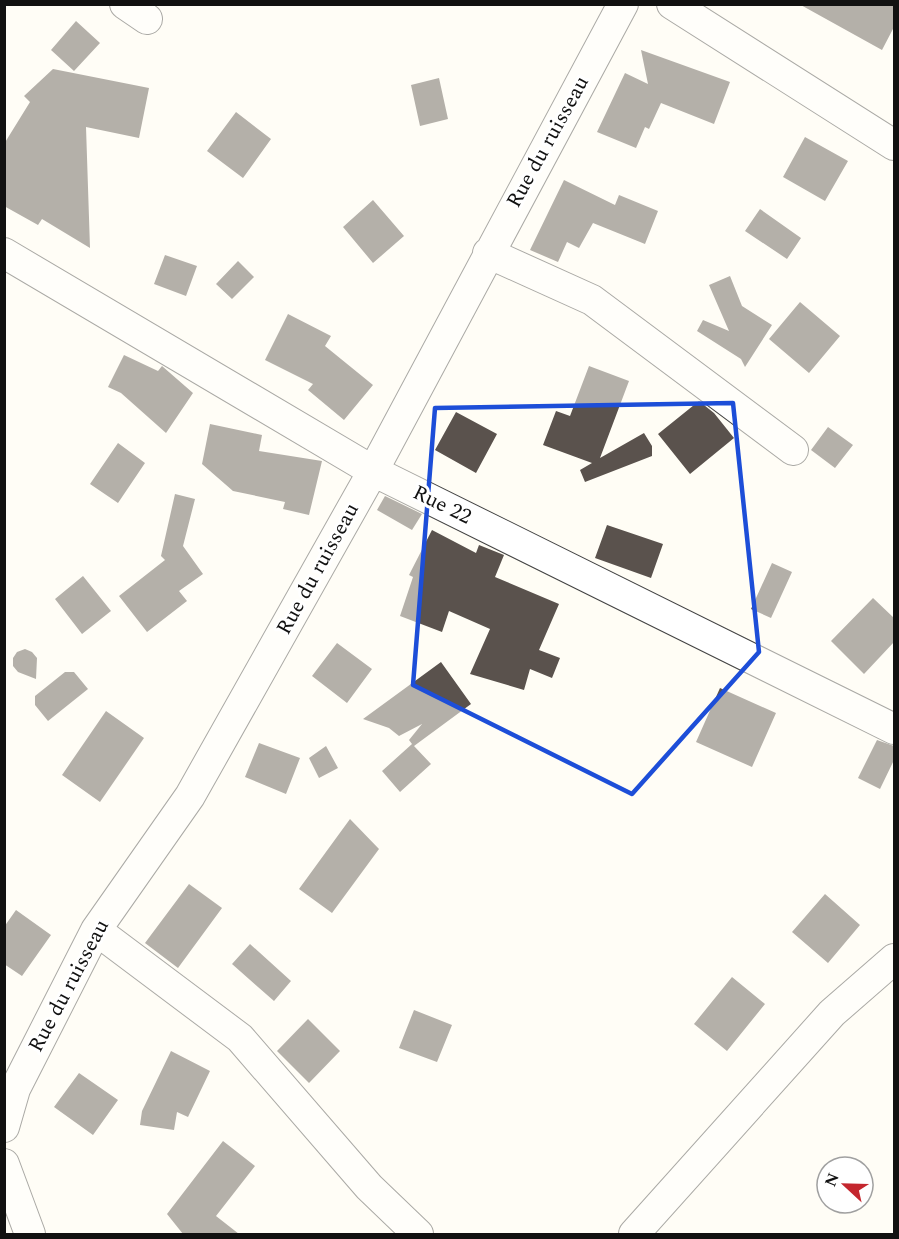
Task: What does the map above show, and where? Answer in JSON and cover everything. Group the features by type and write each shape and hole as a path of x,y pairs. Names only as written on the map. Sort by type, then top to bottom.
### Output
{"street":[{"name":"Rue du ruisseau","path":"4,1127 15,1089 96,930 190,796 373,471 623,4"},
{"path":"672,4 894,145"},
{"name":"Rue 22","path":"4,253 373,471 894,729"},
{"path":"488,253 592,300 793,450"},
{"path":"96,930 240,1038 369,1187 418,1234"},
{"path":"634,1234 832,1012 894,959"},
{"path":"4,1164 30,1234"}],"highlighted area":[{"path":"733,403 759,652 632,794 413,685 435,408"}],"building":[{"path":"799,4 894,4 894,27 882,50"},
{"path":"76,21 100,43 74,71 51,50"},
{"path":"641,50 730,82 714,124 661,103 649,129 645,127 636,148 597,132 625,73 648,84"},
{"path":"53,69 149,88 139,138 86,127 90,248 42,219 38,225 4,206 4,144 30,102 24,96"},
{"path":"439,78 448,119 420,126 411,85"},
{"path":"236,112 271,139 243,178 207,151"},
{"path":"805,137 848,161 825,201 783,177"},
{"path":"564,180 615,205 619,195 658,211 645,244 593,223 579,248 567,242 558,262 530,250"},
{"path":"373,200 404,236 373,263 343,227"},
{"path":"760,209 801,238 787,259 745,231"},
{"path":"165,255 197,266 186,296 154,284"},
{"path":"238,261 254,277 232,299 216,284"},
{"path":"730,276 742,306 772,325 745,367 741,359 697,331 703,320 729,331 709,285"},
{"path":"800,302 840,336 809,373 769,339"},
{"path":"288,314 331,336 325,346 373,385 344,420 308,390 313,384 265,360"},
{"path":"124,355 158,371 162,366 193,393 166,433 121,393 108,387"},
{"path":"589,366 629,381 600,458 644,433 652,446 652,456 585,482 580,470 592,463 543,445 556,411 570,416"},
{"path":"699,401 714,413 734,438 690,474 658,434"},
{"path":"456,412 497,434 476,473 435,450"},
{"path":"210,424 262,435 259,451 322,461 309,515 283,509 285,502 233,491 202,464"},
{"path":"828,427 853,445 835,468 811,450"},
{"path":"118,443 145,463 118,503 90,484"},
{"path":"175,494 195,499 183,546 203,574 179,591 187,601 147,632 119,596 165,560 161,556"},
{"path":"385,496 422,514 412,530 377,510"},
{"path":"607,525 663,544 651,578 595,558"},
{"path":"432,530 476,553 479,545 504,555 495,577 559,604 539,650 560,658 552,678 530,669 524,690 470,674 490,629 449,611 442,632 400,616 413,577 409,575"},
{"path":"772,563 792,572 771,618 751,609"},
{"path":"83,576 111,611 82,634 55,599"},
{"path":"873,598 894,618 894,642 864,674 831,641"},
{"path":"337,643 372,669 347,703 312,676"},
{"path":"25,649 37,658 36,679 18,672 13,666 13,658 17,652"},
{"path":"441,662 471,704 414,746 431,764 400,792 382,771 412,744 409,740 422,724 399,736 389,728 363,719"},
{"path":"65,672 74,672 88,689 48,721 35,705 35,696"},
{"path":"720,688 776,713 752,767 696,742"},
{"path":"106,711 144,738 100,802 62,775"},
{"path":"877,740 894,746 894,760 880,789 858,778"},
{"path":"259,743 300,758 286,794 245,777"},
{"path":"326,746 338,768 319,778 309,758"},
{"path":"350,819 379,849 332,913 299,889"},
{"path":"189,884 222,908 178,968 145,943"},
{"path":"825,894 860,925 828,963 792,932"},
{"path":"16,910 51,935 22,976 4,964 4,927"},
{"path":"250,944 291,981 274,1001 232,964"},
{"path":"732,977 765,1004 727,1051 694,1024"},
{"path":"414,1010 452,1025 437,1062 399,1048"},
{"path":"308,1019 340,1051 309,1083 277,1051"},
{"path":"171,1051 210,1071 188,1117 177,1112 174,1130 140,1125 142,1111"},
{"path":"79,1073 118,1100 93,1135 54,1107"},
{"path":"223,1141 255,1166 216,1216 239,1234 183,1234 167,1214"}]}
